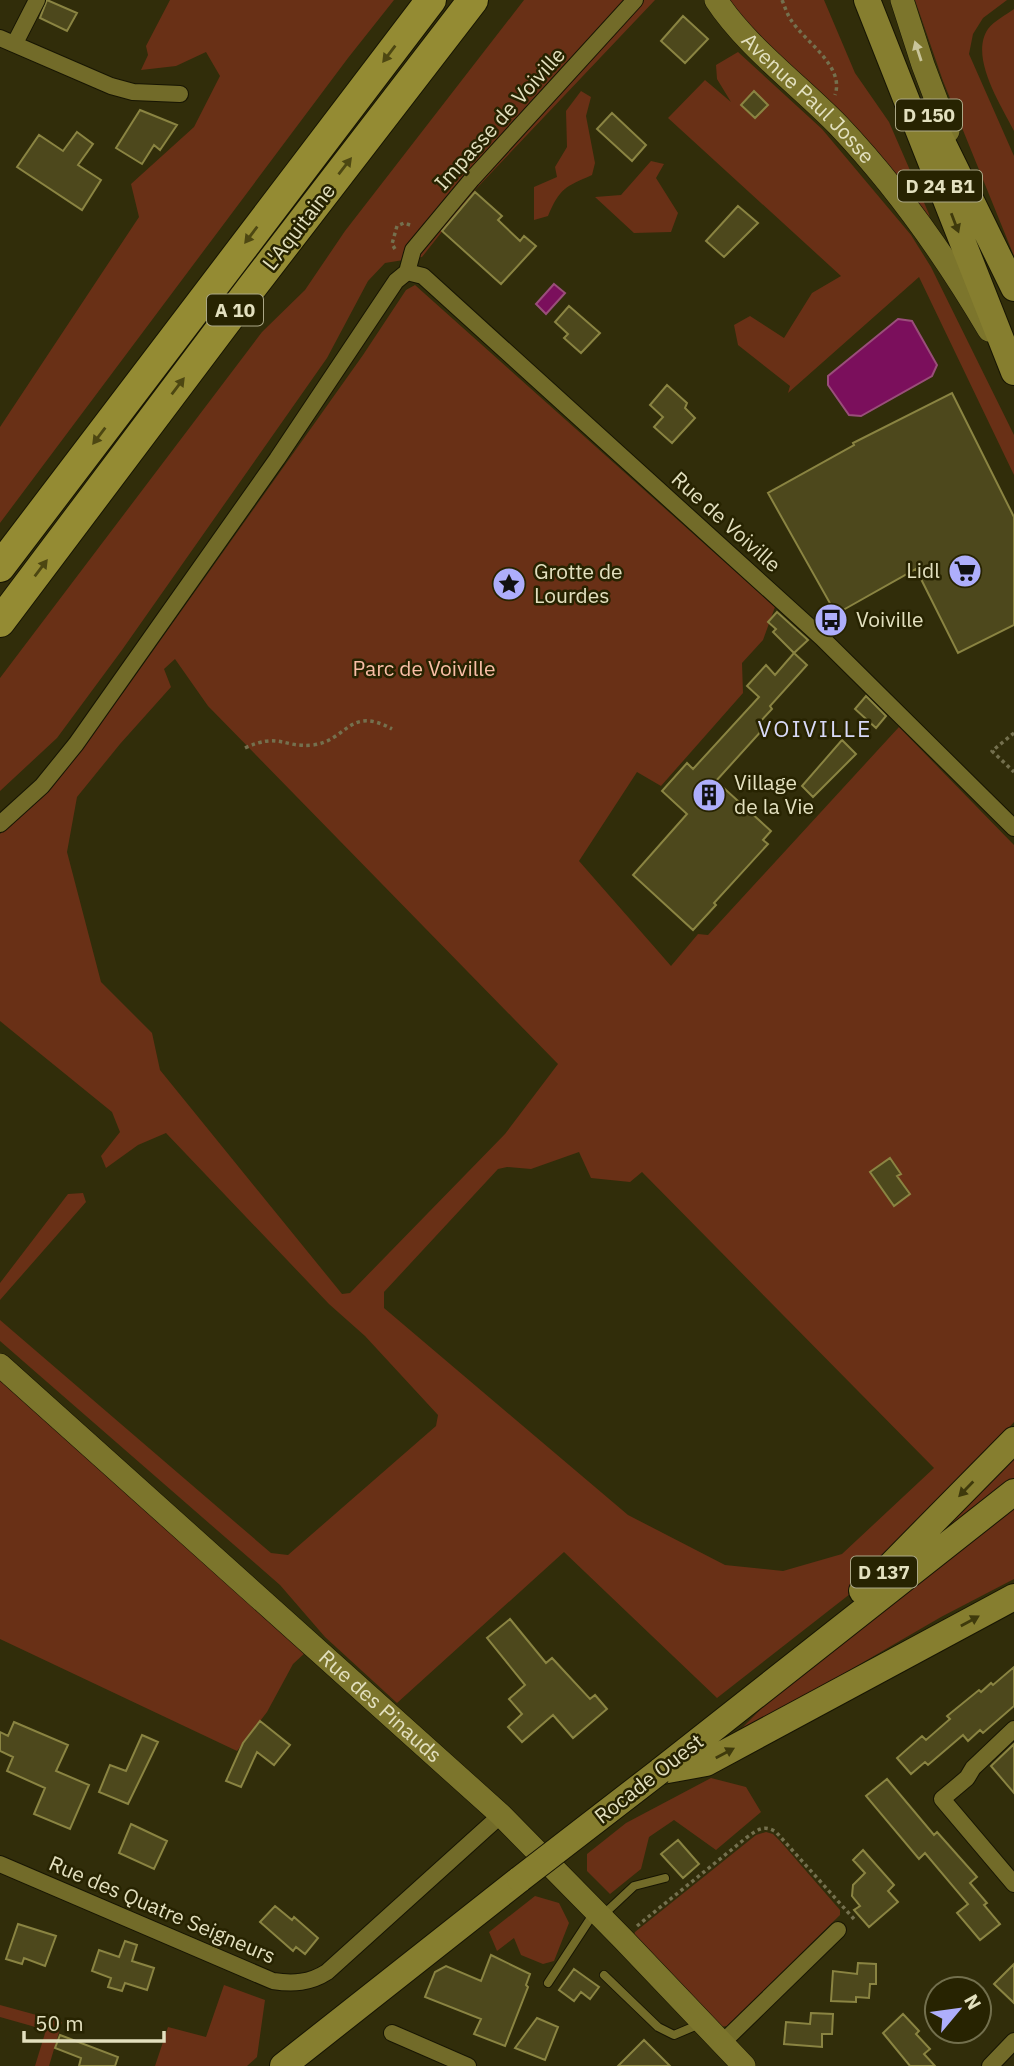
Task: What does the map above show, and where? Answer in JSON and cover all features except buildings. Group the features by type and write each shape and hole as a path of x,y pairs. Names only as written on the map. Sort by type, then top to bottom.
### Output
{"highway":[{"name":"L'Aquitaine","path":"0,567 431,0"},
{"name":"L'Aquitaine","path":"0,622 249,291 473,0"}],"main road":[{"name":"D 150","path":"869,0 1014,288"},
{"name":"D 24 B1","path":"869,0 1014,373"},
{"name":"D 137","path":"751,1699 811,1635 885,1571 1014,1440"},
{"name":"Rocade Ouest","path":"283,2066 1014,1492"},
{"path":"660,1771 706,1763 1014,1597"}],"street":[{"path":"37,0 8,40 111,86 133,92 180,94"},
{"name":"Impasse de Voiville","path":"0,824 42,786 76,744 402,276 413,250 472,179 635,0"},
{"name":"Avenue Paul Josse","path":"716,0 729,19 826,113 884,176 975,307 1014,373"},
{"path":"902,0 923,65 986,229"},
{"name":"Rue de Voiville","path":"402,276 424,276 822,638 1014,828"},
{"name":"Rue des Pinauds","path":"0,1365 500,1815 623,1938 744,2066"},
{"path":"1014,1729 973,1768 967,1778 942,1799 1014,1884"},
{"name":"Rue des Quatre Seigneurs","path":"0,1864 273,1981 296,1983 327,1972 500,1815"},
{"path":"722,2043 838,1930"},
{"path":"392,2033 468,2066"},
{"path":"990,2066 1014,2041"}],"lane":[{"path":"548,1983 598,1914 634,1886 665,1878"},
{"path":"604,1975 658,2027 674,2035 702,2023"}],"path":[{"path":"782,0 792,21 831,67 836,91 826,113"},
{"path":"245,748 262,740 279,740 303,746 318,744 349,725 363,721 381,723 392,729"},
{"path":"1014,733 992,751 1014,772"},
{"path":"623,1938 746,1838 763,1828 776,1832 854,1919"}],"green space":[{"path":"170,0 394,0 0,523 0,427 139,217 131,184 194,127 220,76 206,52 176,66 141,70 148,55 146,46"},
{"path":"524,0 655,0 474,191 422,257 385,263 368,281 327,358 122,650 57,738 0,791 0,678 262,332 305,290 345,231"},
{"path":"727,0 824,0 855,73 889,122 931,223"},
{"path":"915,0 1007,0 983,18 973,34 969,54 1014,156 1014,256 943,81"},
{"path":"1014,9 1014,131 989,81 982,53 983,40 988,29"},
{"path":"738,52 822,129 911,235 931,267 1014,435 1014,475 919,277 788,393 790,386 738,345 734,325 750,316 784,338 812,293 841,276 668,118 705,80 731,102 717,79 716,65"},
{"path":"581,91 591,97 586,116 595,163 592,175 564,190 548,216 534,220 534,187 557,177 555,167 567,147 566,111"},
{"path":"651,161 664,164 656,178 678,213 671,232 634,233 595,197 621,195"},
{"name":"Parc de Voiville","path":"415,285 775,607 763,640 742,663 743,693 661,786 637,772 579,861 671,966 698,934 708,935 899,727 1014,845 1014,1422 873,1576 717,1698 564,1552 397,1703 325,1637 280,1585 0,1341 0,1320 271,1553 288,1555 436,1426 438,1415 365,1336 329,1304 166,1133 138,1145 106,1168 101,1156 120,1132 112,1112 0,1021 0,834 45,794 123,693 363,355 406,290","holes":["175,659 208,706 558,1064 505,1134 350,1293 342,1294 160,1070 152,1033 101,982 67,852 77,797 171,687 164,669","579,1152 591,1178 630,1182 642,1172 934,1468 842,1554 783,1571 725,1565 628,1515 384,1308 384,1292 498,1169 531,1169"]},
{"path":"83,1193 86,1202 0,1300 0,1283 68,1194"},
{"path":"0,1378 306,1652 293,1664 267,1712 237,1751 0,1639"},
{"path":"1014,1455 1014,1579 941,1617 743,1732 742,1728"},
{"path":"711,1778 746,1787 761,1812 716,1850 674,1820 649,1837 641,1869 610,1894 587,1871 587,1854 626,1823"},
{"path":"766,1832 773,1834 780,1841 840,1910 840,1915 727,2026 720,2027 633,1938 635,1932 756,1835"},
{"path":"535,1896 559,1903 569,1923 554,1961 543,1964 521,1955 514,1938 497,1951 489,1932"},
{"path":"224,1985 265,2000 257,2057 247,2066 155,2066 168,2027 206,2037"},
{"path":"0,2005 62,2022 49,2066 35,2066 46,2030 0,2017"}],"shaded area":[{"path":"554,284 565,293 546,314 536,304"},
{"path":"898,319 912,321 937,365 932,376 861,416 849,415 828,385 828,376"}],"place":[{"name":"Lidl","path":"965,571"},
{"name":"Grotte de Lourdes","path":"509,584"},
{"name":"Voiville","path":"831,620"},
{"name":"Village de la Vie","path":"709,795"}],"district":[{"name":"VOIVILLE","path":"815,729"}]}
